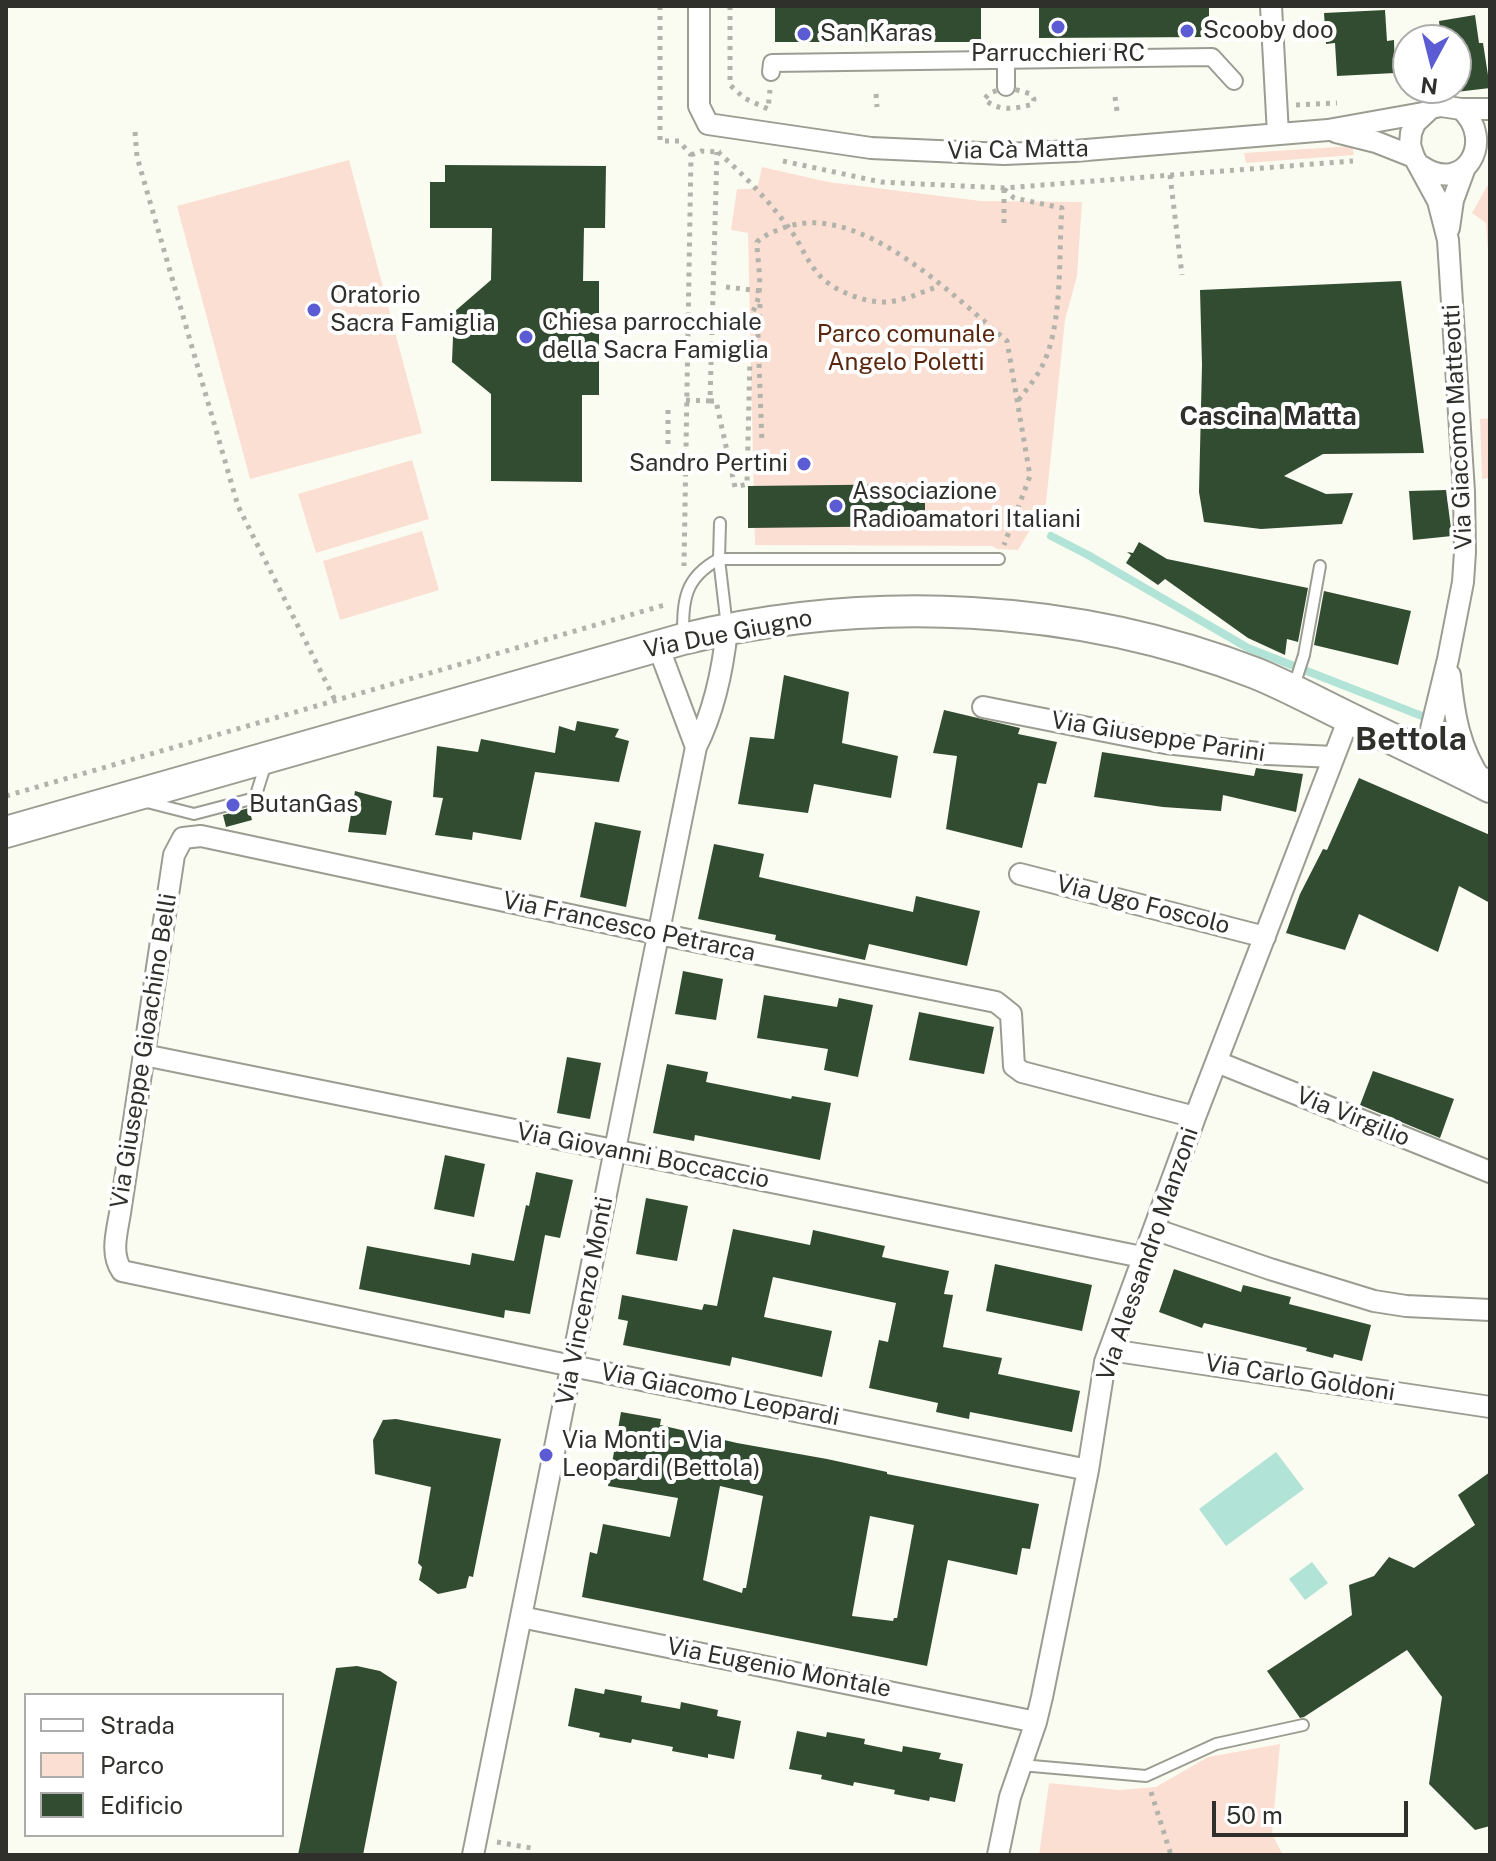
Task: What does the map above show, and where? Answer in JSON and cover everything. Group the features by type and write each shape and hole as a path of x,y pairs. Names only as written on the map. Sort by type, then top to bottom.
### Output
{"main road":[{"name":"Via Due Giugno","path":"6,832 671,642 727,629 849,613 925,611 997,616 1110,632 1166,644 1295,684 1349,718 1487,786"}],"street":[{"name":"Via Cà Matta","path":"699,6 699,106 708,124 871,148 974,153 1074,151 1328,130 1423,113"},
{"path":"1271,6 1278,134"},
{"path":"771,72 772,63 1212,57 1234,81"},
{"path":"1006,60 1006,87"},
{"path":"1464,170 1442,176 1417,162 1410,145 1415,123 1423,113 1441,106 1490,109"},
{"name":"Via Giacomo Matteotti","path":"1425,754 1463,582 1465,525 1448,240 1453,200 1464,170 1485,144 1477,125 1461,109"},
{"name":"Via Cà Matta","path":"1328,130 1376,142 1417,162"},
{"name":"Via Giacomo Matteotti","path":"1417,162 1438,201 1448,240"},
{"name":"Via Vincenzo Monti","path":"475,1847 696,747 705,730 714,697 727,629"},
{"path":"671,642 696,747"},
{"name":"Via Giacomo Matteotti","path":"1448,659 1454,713 1462,745 1487,786"},
{"name":"Via Giuseppe Parini","path":"983,707 1165,743 1268,754 1334,757"},
{"name":"Via Alessandro Manzoni","path":"998,1855 1010,1797 1036,1722 1110,1350 1142,1257 1349,718"},
{"name":"Via Francesco Petrarca","path":"183,838 201,836 996,1002 1011,1014 1014,1066 1022,1072 1195,1117"},
{"name":"Via Giuseppe Gioachino Belli","path":"119,1267 116,1237 174,855 183,838"},
{"name":"Via Ugo Foscolo","path":"1020,874 1265,937"},
{"name":"Via Giovanni Boccaccio","path":"144,1055 1142,1257"},
{"name":"Via Virgilio","path":"1217,1062 1490,1172"},
{"path":"1154,1229 1374,1301 1406,1306 1490,1310"},
{"name":"Via Giacomo Leopardi","path":"119,1267 127,1273 1088,1470"},
{"name":"Via Carlo Goldoni","path":"1110,1350 1490,1407"},
{"name":"Via Eugenio Montale","path":"521,1617 1036,1722"}],"lane":[{"path":"720,523 719,559 727,629"},
{"path":"671,642 691,582 719,559 999,559"},
{"path":"1295,684 1304,655 1320,566"},
{"path":"1021,1765 1146,1776 1216,1744 1303,1725"}],"path":[{"path":"6,796 683,600 691,155 679,141 660,141 660,6"},
{"path":"730,6 730,85 744,98 768,109"},
{"path":"876,94 877,107"},
{"path":"1115,97 1117,111"},
{"path":"135,132 137,157 238,506 335,700"},
{"path":"691,155 701,151 728,152"},
{"path":"717,151 747,178 787,225 806,251 815,271 832,286 857,297 885,302 939,285"},
{"path":"710,401 717,151"},
{"path":"779,160 881,182 1004,188 1367,160"},
{"path":"1170,175 1182,275"},
{"path":"1004,188 1004,228"},
{"path":"1004,188 1014,198 1062,208 1056,302 1049,347 1040,370 1018,401"},
{"path":"762,443 758,336 761,291 757,242 787,225 813,222 843,227 905,257 1007,341 1030,476 999,559"},
{"path":"726,287 761,291"},
{"path":"686,400 716,401 735,487 747,484 751,314 757,307 761,291"},
{"path":"668,410 668,450"},
{"path":"1146,1776 1171,1855"},
{"path":"475,1847 531,1848"}],"green space":[{"path":"1352,146 1354,155 1246,163 1244,153"},
{"path":"349,160 422,433 250,479 177,206"},
{"name":"Parco comunale Angelo Poletti","path":"762,167 828,182 981,201 1082,202 1077,276 1065,320 1046,503 1018,550 992,546 755,545 748,233 731,230 737,189 750,189 758,185"},
{"path":"1490,181 1490,279 1486,223 1472,213"},
{"path":"1490,418 1490,478 1482,479 1480,419"},
{"path":"412,460 429,519 316,553 298,494"},
{"path":"422,531 439,590 340,620 323,561"},
{"path":"1280,1744 1272,1834 1283,1855 1039,1855 1049,1783 1119,1790 1156,1787 1208,1757"}],"water":[{"path":"1276,1452 1304,1489 1226,1546 1199,1509"},
{"path":"1312,1562 1328,1583 1305,1600 1289,1579"}],"building":[{"path":"775,6 981,6 981,42 775,42"},
{"path":"1039,6 1209,6 1209,37 1039,38"},
{"path":"1385,10 1387,41 1392,40 1392,73 1337,76 1335,43 1326,44 1324,13"},
{"path":"1475,15 1490,88 1472,90 1472,24 1439,24 1439,21"},
{"name":"Chiesa parrocchiale della Sacra Famiglia","path":"445,165 606,166 605,228 584,228 583,281 599,281 599,395 582,395 582,482 491,481 491,394 452,362 454,312 491,280 492,228 430,228 430,182 445,182"},
{"path":"1401,281 1424,453 1323,454 1284,476 1326,494 1353,493 1342,524 1261,529 1204,522 1199,492 1200,290"},
{"name":"Associazione Radioamatori Italiani","path":"925,484 925,526 748,528 748,486"},
{"path":"1446,490 1452,536 1413,540 1409,491"},
{"path":"1139,542 1167,559 1308,588 1298,642 1287,639 1285,655 1248,638 1165,579 1158,585 1126,563 1131,555 1127,552 1133,553"},
{"path":"1324,591 1411,611 1398,665 1314,645"},
{"path":"784,675 849,692 842,743 898,756 891,798 814,784 808,813 738,804 750,737 774,739"},
{"path":"944,710 1020,728 1018,734 1057,742 1046,784 1038,783 1022,848 946,829 957,756 933,753"},
{"path":"577,721 619,729 615,737 629,741 619,782 535,772 521,840 473,832 472,840 435,835 443,798 433,797 437,746 478,752 481,739 555,753 559,726 575,731"},
{"path":"1102,752 1254,776 1256,768 1303,774 1296,812 1223,795 1221,811 1094,797"},
{"path":"1359,778 1490,835 1490,903 1459,886 1438,952 1359,914 1345,950 1286,933 1300,894 1323,849 1327,850"},
{"path":"355,791 392,801 386,835 348,832"},
{"path":"249,808 252,820 226,827 223,815"},
{"path":"595,822 641,831 626,907 580,897"},
{"path":"714,844 764,854 759,877 913,912 916,896 980,911 967,966 869,944 865,960 775,940 776,935 698,919"},
{"path":"683,971 723,979 716,1020 675,1014"},
{"path":"764,995 837,1007 839,998 873,1005 858,1077 824,1070 828,1049 757,1038"},
{"path":"919,1012 994,1027 984,1074 909,1060"},
{"path":"567,1057 601,1063 590,1119 557,1113"},
{"path":"667,1064 708,1072 706,1082 791,1099 792,1096 831,1103 820,1160 695,1135 694,1141 653,1133"},
{"path":"1373,1071 1454,1099 1440,1138 1360,1105"},
{"path":"445,1155 485,1164 474,1217 434,1209"},
{"path":"536,1172 573,1180 560,1238 545,1235 530,1314 505,1310 504,1318 359,1289 367,1246 470,1265 472,1253 514,1261"},
{"path":"646,1198 688,1206 677,1261 636,1254"},
{"path":"733,1229 810,1245 813,1230 885,1246 882,1257 949,1271 944,1294 953,1295 943,1347 1002,1358 998,1374 1080,1391 1072,1432 970,1412 969,1419 936,1412 938,1403 869,1388 879,1340 888,1342 896,1303 773,1277 764,1317 832,1331 822,1377 732,1357 730,1366 623,1345 628,1321 618,1319 622,1295 702,1310 704,1304 717,1306"},
{"path":"995,1264 1092,1285 1082,1331 986,1311"},
{"path":"1174,1269 1241,1292 1243,1285 1291,1297 1289,1304 1371,1325 1362,1361 1334,1354 1333,1358 1306,1351 1307,1348 1204,1323 1202,1328 1159,1312"},
{"path":"621,1412 661,1419 660,1425 737,1443 1039,1504 1030,1549 1022,1548 1017,1575 948,1560 927,1666 582,1597 590,1552 597,1554 603,1524 670,1537 678,1498 608,1486","holes":["720,1486 763,1496 746,1588 742,1593 703,1580","870,1516 914,1525 897,1618 893,1621 852,1616"]},
{"path":"396,1419 501,1439 473,1577 469,1576 466,1588 438,1594 419,1580 422,1567 418,1563 431,1487 375,1474 373,1440 383,1420"},
{"path":"1490,1472 1490,1826 1475,1830 1429,1784 1442,1697 1407,1650 1300,1718 1267,1671 1352,1615 1349,1585 1374,1576 1389,1557 1414,1568 1475,1525 1458,1495"},
{"path":"357,1666 380,1671 397,1682 363,1855 298,1855 336,1668"},
{"path":"575,1688 604,1694 605,1689 642,1696 641,1702 680,1709 681,1702 718,1710 717,1716 741,1721 734,1759 672,1751 673,1747 632,1739 631,1743 599,1737 600,1733 568,1726"},
{"path":"797,1731 826,1737 827,1732 865,1739 864,1744 902,1752 903,1746 941,1753 939,1759 963,1764 955,1802 930,1797 929,1801 854,1782 853,1786 821,1779 822,1775 789,1769"}],"waterway":[{"path":"1051,536 1248,648 1422,716"}],"place":[{"name":"Parrucchieri RC","path":"1058,27"},
{"name":"Scooby doo","path":"1187,31"},
{"name":"San Karas","path":"804,34"},
{"name":"Oratorio Sacra Famiglia","path":"314,310"},
{"name":"Chiesa parrocchiale della Sacra Famiglia","path":"526,337"},
{"name":"Sandro Pertini","path":"804,464"},
{"name":"Associazione Radioamatori Italiani","path":"836,506"},
{"name":"ButanGas","path":"233,805"},
{"name":"Via Monti - Via Leopardi (Bettola)","path":"546,1455"}],"district":[{"name":"Cascina Matta","path":"1268,417"},
{"name":"Bettola","path":"1411,740"}]}
